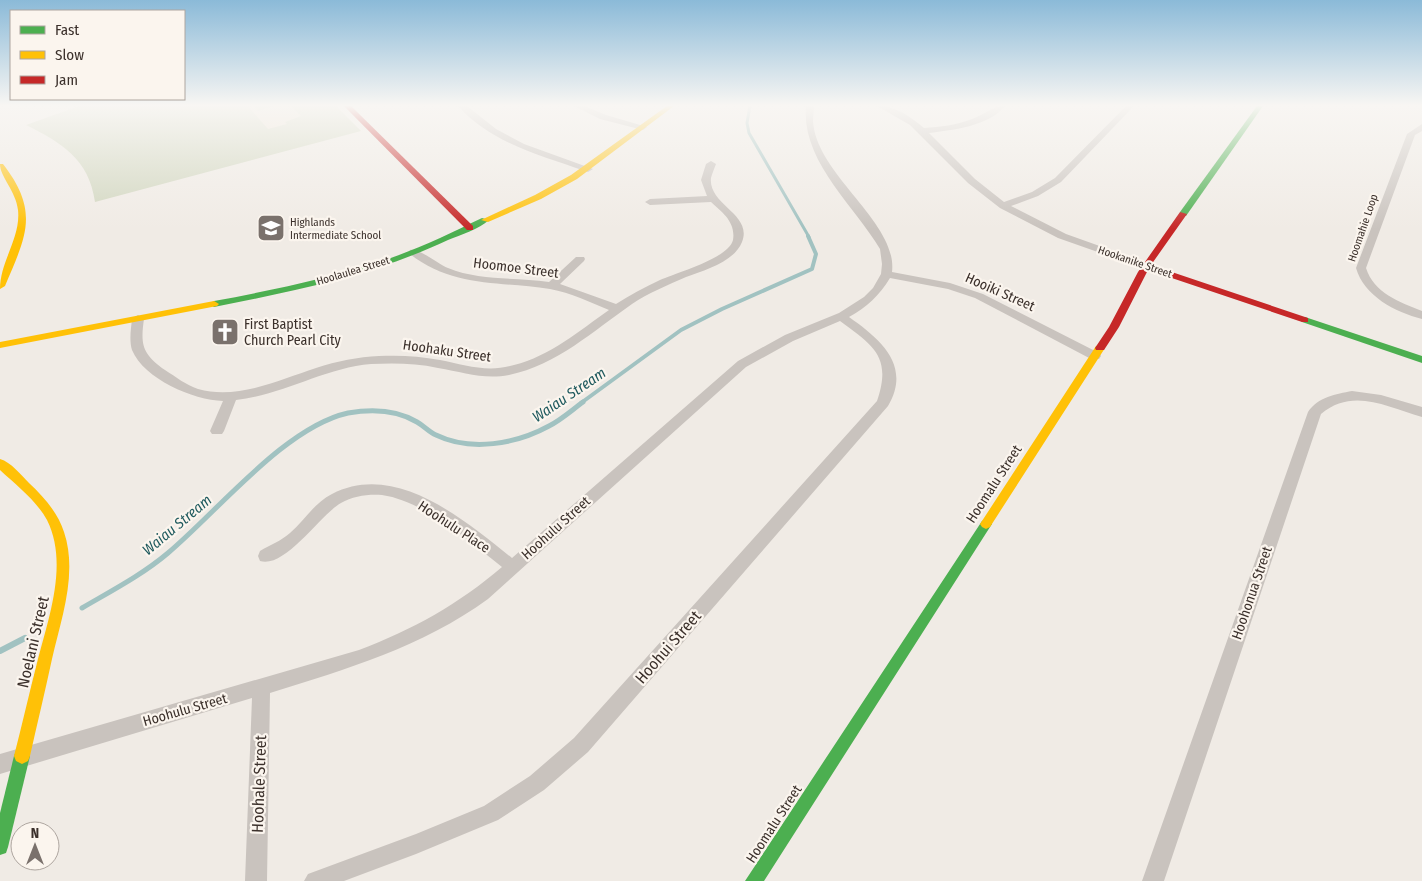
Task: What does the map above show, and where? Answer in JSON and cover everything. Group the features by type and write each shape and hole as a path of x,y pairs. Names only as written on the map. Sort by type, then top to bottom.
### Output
{"street":[{"path":"388,147 470,228"},
{"path":"524,147 588,169"},
{"name":"Hoolaulea Street","path":"0,345 286,290 354,272 414,252 538,197 588,169 617,147"},
{"path":"817,147 882,242 888,259 886,274"},
{"name":"Hookanike Street","path":"940,147 975,184 1003,206 1049,232 1422,360"},
{"path":"1003,206 1035,194 1058,180 1090,147"},
{"name":"Hoomalu Street","path":"754,881 1119,319 1137,280 1146,266 1231,147"},
{"name":"Hoomahie Loop","path":"1406,147 1361,268 1365,279 1381,294 1395,303 1422,315"},
{"path":"650,202 713,199 706,180 711,164"},
{"path":"0,166 16,185 22,199 24,217 21,236 0,286"},
{"name":"Hoohaku Street","path":"138,319 135,341 138,352 148,363 170,379 195,393 206,396 231,397 269,389 329,368 376,360 423,361 481,373 510,371 548,357 647,290 712,263 733,250 738,240 737,225 732,216 713,199"},
{"name":"Hoomoe Street","path":"414,252 432,265 459,275 552,286 580,294 617,309"},
{"path":"552,286 580,259"},
{"name":"Hoohulu Street","path":"0,764 359,658 396,644 430,628 467,606 742,364 772,346 840,316 873,295 886,274"},
{"name":"Hooiki Street","path":"886,274 950,286 979,296 1095,356"},
{"name":"Hoohui Street","path":"315,881 433,838 491,813 537,783 581,745 883,403 890,378 886,361 872,342 840,316"},
{"path":"217,431 231,397"},
{"name":"Hoohonua Street","path":"1156,880 1315,412 1320,406 1333,399 1356,397 1380,399 1422,412"},
{"name":"Noelani Street","path":"0,463 39,499 59,528 64,558 64,574 56,616 0,847"},
{"name":"Hoohulu Place","path":"266,556 294,539 336,499 355,490 375,489 406,497 438,513 513,567"},
{"name":"Hoohale Street","path":"256,881 261,688"}],"green space":[{"path":"63,147 301,147 95,202 87,174 72,154"}],"waterway":[{"name":"Waiau Stream","path":"757,147 809,237"},
{"name":"Waiau Stream","path":"581,403 681,330 722,309 812,269 816,254 808,236"},
{"name":"Waiau Stream","path":"82,608 158,561 188,536 277,452 300,435 324,421 348,413 366,411 392,413 409,418 433,434 450,440 464,443 493,444 522,437 549,426 583,402"},
{"name":"Waiau Stream","path":"0,651 25,638"}],"traffic: fast":[{"path":"1183,214 1231,147"},
{"path":"214,304 291,288 366,269 415,252 485,220"},
{"path":"1305,320 1422,360"},
{"path":"754,881 986,524"},
{"path":"0,847 22,756"}],"traffic: slow":[{"path":"485,220 538,197 574,177 615,147"},
{"path":"0,166 12,181 19,196 22,210 19,239 0,286"},
{"path":"0,345 214,304"},
{"path":"986,524 1100,348"},
{"path":"0,463 43,505 52,518 58,532 61,548 61,592 22,756"}],"traffic: jam":[{"path":"388,147 470,228"},
{"path":"1100,348 1114,327 1142,272 1183,214"},
{"path":"1146,266 1305,320"}],"place":[{"name":"Highlands Intermediate School","path":"271,228"},
{"name":"First Baptist Church Pearl City","path":"225,332"}]}
